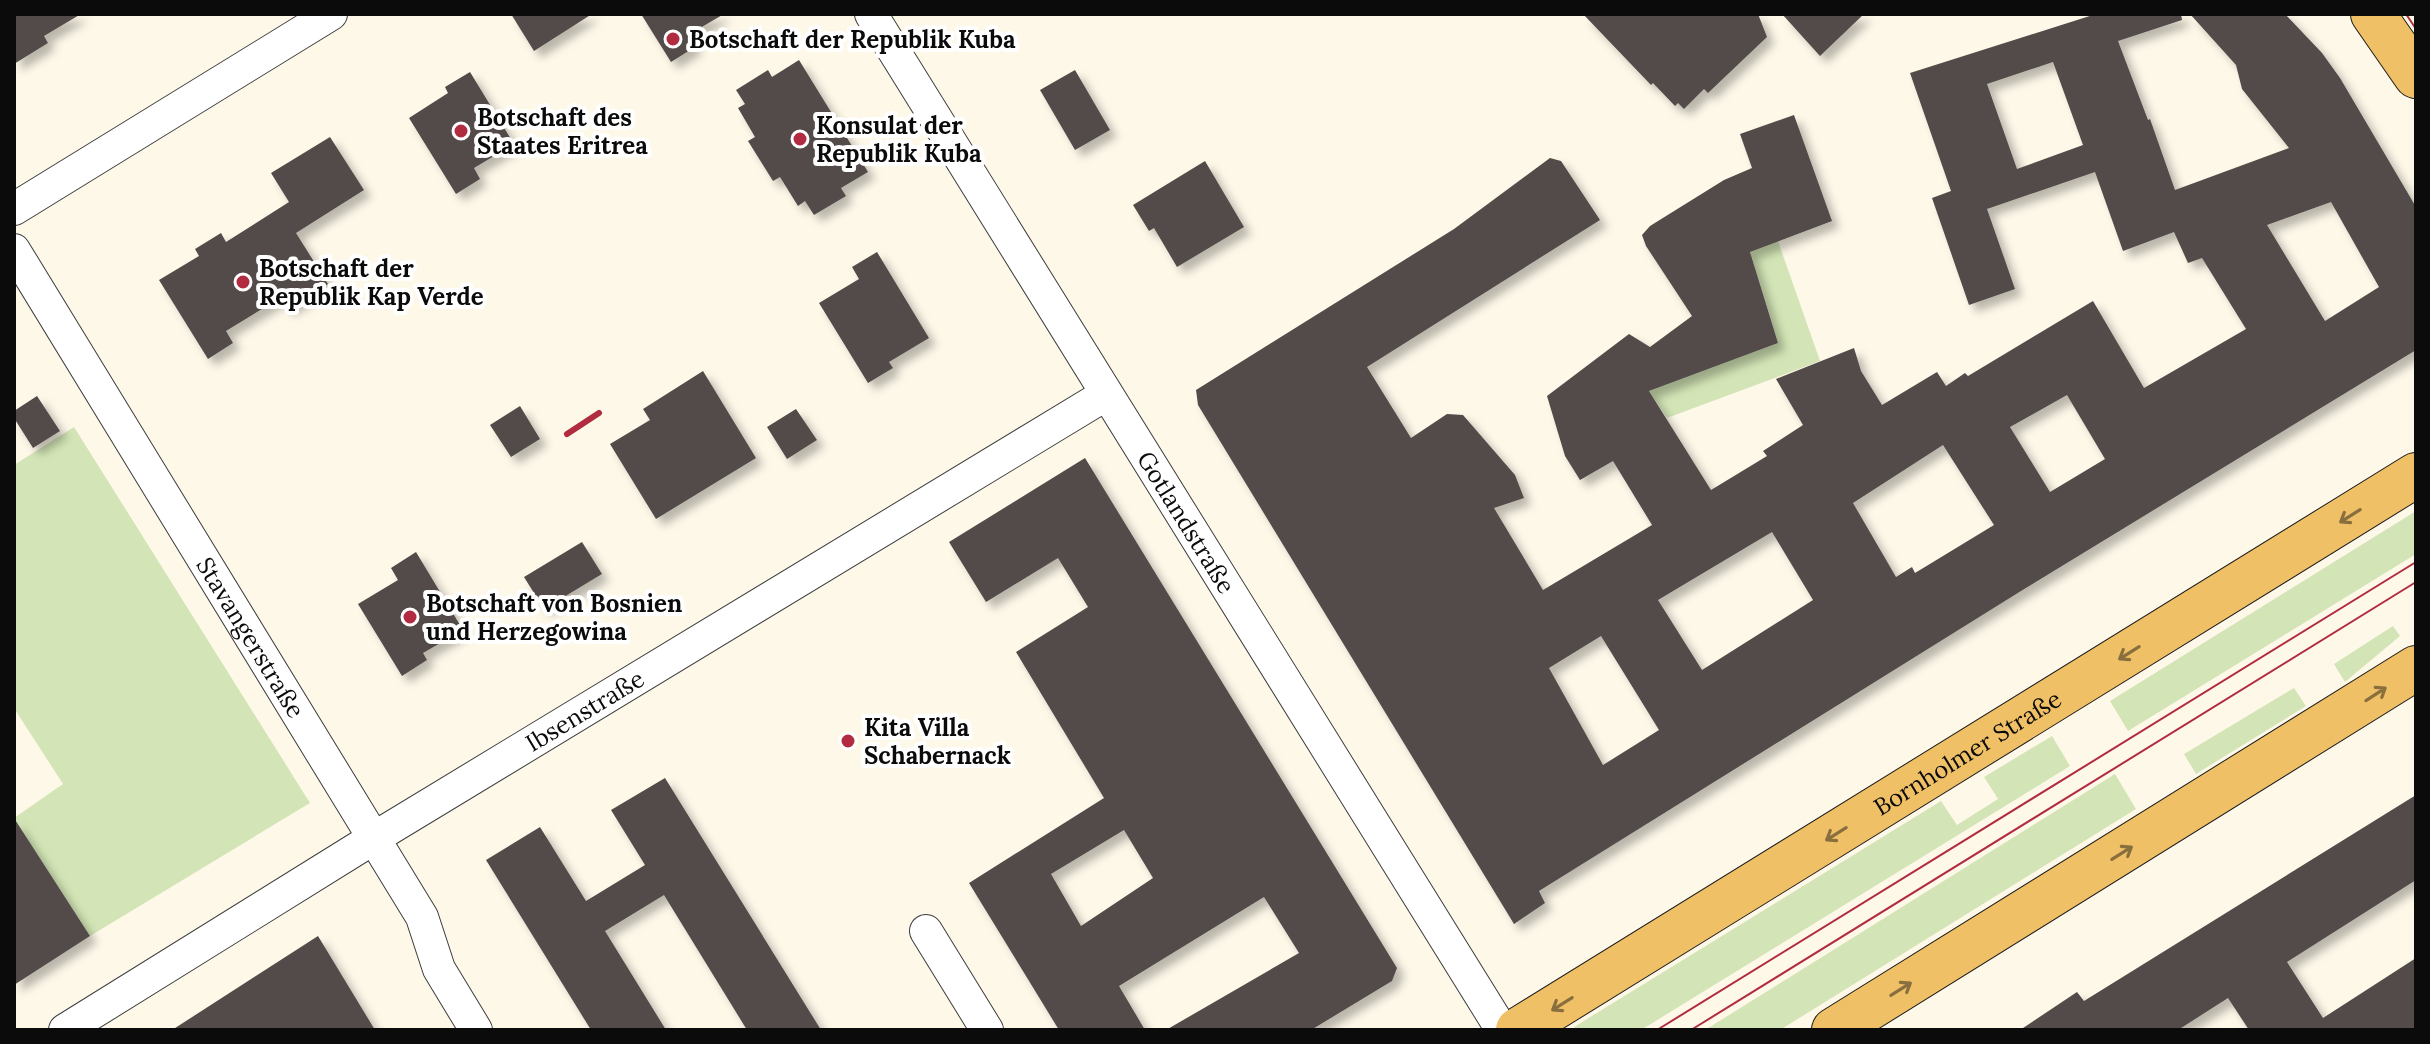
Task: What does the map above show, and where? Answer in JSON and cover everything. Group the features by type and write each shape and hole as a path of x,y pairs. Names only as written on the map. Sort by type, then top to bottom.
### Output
{"main road":[{"path":"2373,14 2416,76"},
{"name":"Bornholmer Straße","path":"1518,1030 2416,475"},
{"path":"1834,1030 2337,720 2416,668"}],"street":[{"path":"14,209 331,14"},
{"name":"Gotlandstraße","path":"871,14 1502,1030"},
{"name":"Stavangerstraße","path":"14,250 422,917 439,969 476,1030"},
{"name":"Ibsenstraße","path":"65,1030 374,838 1105,395"},
{"path":"926,931 987,1030"}],"green space":[{"path":"1778,241 1820,361 1667,418 1649,391 1778,343 1750,252"},
{"path":"74,427 310,803 90,936 14,818 63,784 14,708 14,465"},
{"path":"2416,511 2416,554 2128,731 2110,701"},
{"path":"2393,626 2400,636 2345,682 2334,664"},
{"path":"2294,688 2306,706 2196,774 2184,754"},
{"path":"2052,736 2070,766 1641,1030 1576,1030 1574,1027 1941,801 1957,825 1998,799 1984,777"},
{"path":"2115,774 2136,809 1780,1030 1705,1030"}],"building":[{"path":"14,14 81,14 44,36 48,43 14,64"},
{"path":"511,14 592,14 534,51"},
{"name":"Botschaft der Republik Kuba","path":"641,14 724,14 688,35 695,47 671,62"},
{"path":"1583,14 1758,14 1767,37 1708,93 1704,89 1684,109 1678,103 1675,106 1653,83 1651,85"},
{"path":"1782,14 1864,14 1820,56"},
{"path":"2096,14 2181,14 2182,20 2118,41 2175,190 2289,148 2242,89 2236,65 2190,14 2285,14 2322,53 2340,78 2416,207 2416,350 1539,891 1545,903 1514,924 1198,405 1196,390 1454,229 1550,158 1561,161 1600,220 1367,367 1411,438 1447,414 1463,415 1515,475 1524,498 1494,508 1543,590 1652,525 1613,461 1580,480 1565,456 1547,396 1629,334 1650,347 1692,316 1642,235 1650,226 1724,180 1752,168 1740,134 1794,115 1832,221 1750,252 1778,343 1649,391 1711,490 1767,456 1763,451 1803,425 1776,379 1854,348 1861,371 1882,405 1937,372 1946,386 1965,373 1968,376 2093,301 2144,388 2246,329 2202,258 2188,263 2174,232 2123,251 2095,172 1987,209 2015,289 1969,305 1932,198 1951,191 1910,73","holes":["2053,62 2083,145 2017,169 1987,84","2331,202 2379,287 2325,321 2267,225","2067,395 2105,459 2050,492 2010,427","1943,445 1994,525 1915,573 1912,567 1896,577 1853,503","1772,532 1813,600 1702,670 1658,600","1601,636 1659,730 1603,765 1549,668"]},
{"name":"Konsulat der Republik Kuba","path":"799,60 868,172 841,188 846,196 814,215 805,201 798,206 780,177 773,181 748,141 755,137 738,108 745,104 736,90 768,70 772,77"},
{"path":"1075,70 1110,130 1075,150 1040,90"},
{"name":"Botschaft des Staates Eritrea","path":"470,72 514,144 474,168 480,179 456,194 409,118 448,93 445,87"},
{"name":"Botschaft der Republik Kap Verde","path":"330,137 364,190 296,233 328,284 287,309 280,298 226,331 233,343 208,359 159,280 199,256 195,249 221,233 226,242 289,202 271,173"},
{"path":"1205,161 1244,227 1177,267 1154,228 1149,231 1133,205"},
{"path":"877,252 929,338 889,362 893,368 868,383 819,303 859,279 852,267"},
{"path":"703,371 756,458 656,519 610,444 650,420 643,409"},
{"path":"37,396 60,431 33,448 14,418 14,411"},
{"path":"520,406 540,439 511,457 490,425"},
{"path":"796,409 817,440 787,459 767,427"},
{"path":"1085,458 1397,968 1392,981 1311,1030 1166,1030 1299,953 1264,897 1119,986 1145,1030 1059,1030 969,883 1104,798 1016,652 1088,607 1058,558 986,602 949,542","holes":["1124,830 1153,878 1081,926 1051,874"]},
{"path":"582,542 602,574 544,609 524,577"},
{"name":"Botschaft von Bosnien und Herzegowina","path":"416,552 463,630 423,653 427,660 402,676 358,604 398,580 391,568"},
{"path":"665,778 821,1030 747,1030 664,895 605,931 666,1030 591,1030 486,860 540,827 586,901 645,865 611,810"},
{"path":"2416,795 2416,880 2287,962 2323,1018 2416,958 2416,1030 2249,1030 2228,998 2178,1030 2020,1030 2077,992 2084,1001"},
{"path":"14,818 90,936 14,985"},
{"path":"318,936 375,1030 172,1030"}],"tram line":[{"path":"2406,14 2416,29"},
{"path":"1657,1030 2416,562"},
{"path":"1691,1030 2416,582"}],"railway":[{"path":"567,434 599,413"}],"place":[{"name":"Botschaft der Republik Kuba","path":"673,39"},
{"name":"Botschaft des Staates Eritrea","path":"461,131"},
{"name":"Konsulat der Republik Kuba","path":"800,139"},
{"name":"Botschaft der Republik Kap Verde","path":"243,282"},
{"name":"Botschaft von Bosnien und Herzegowina","path":"410,617"},
{"name":"Kita Villa Schabernack","path":"848,741"}]}
